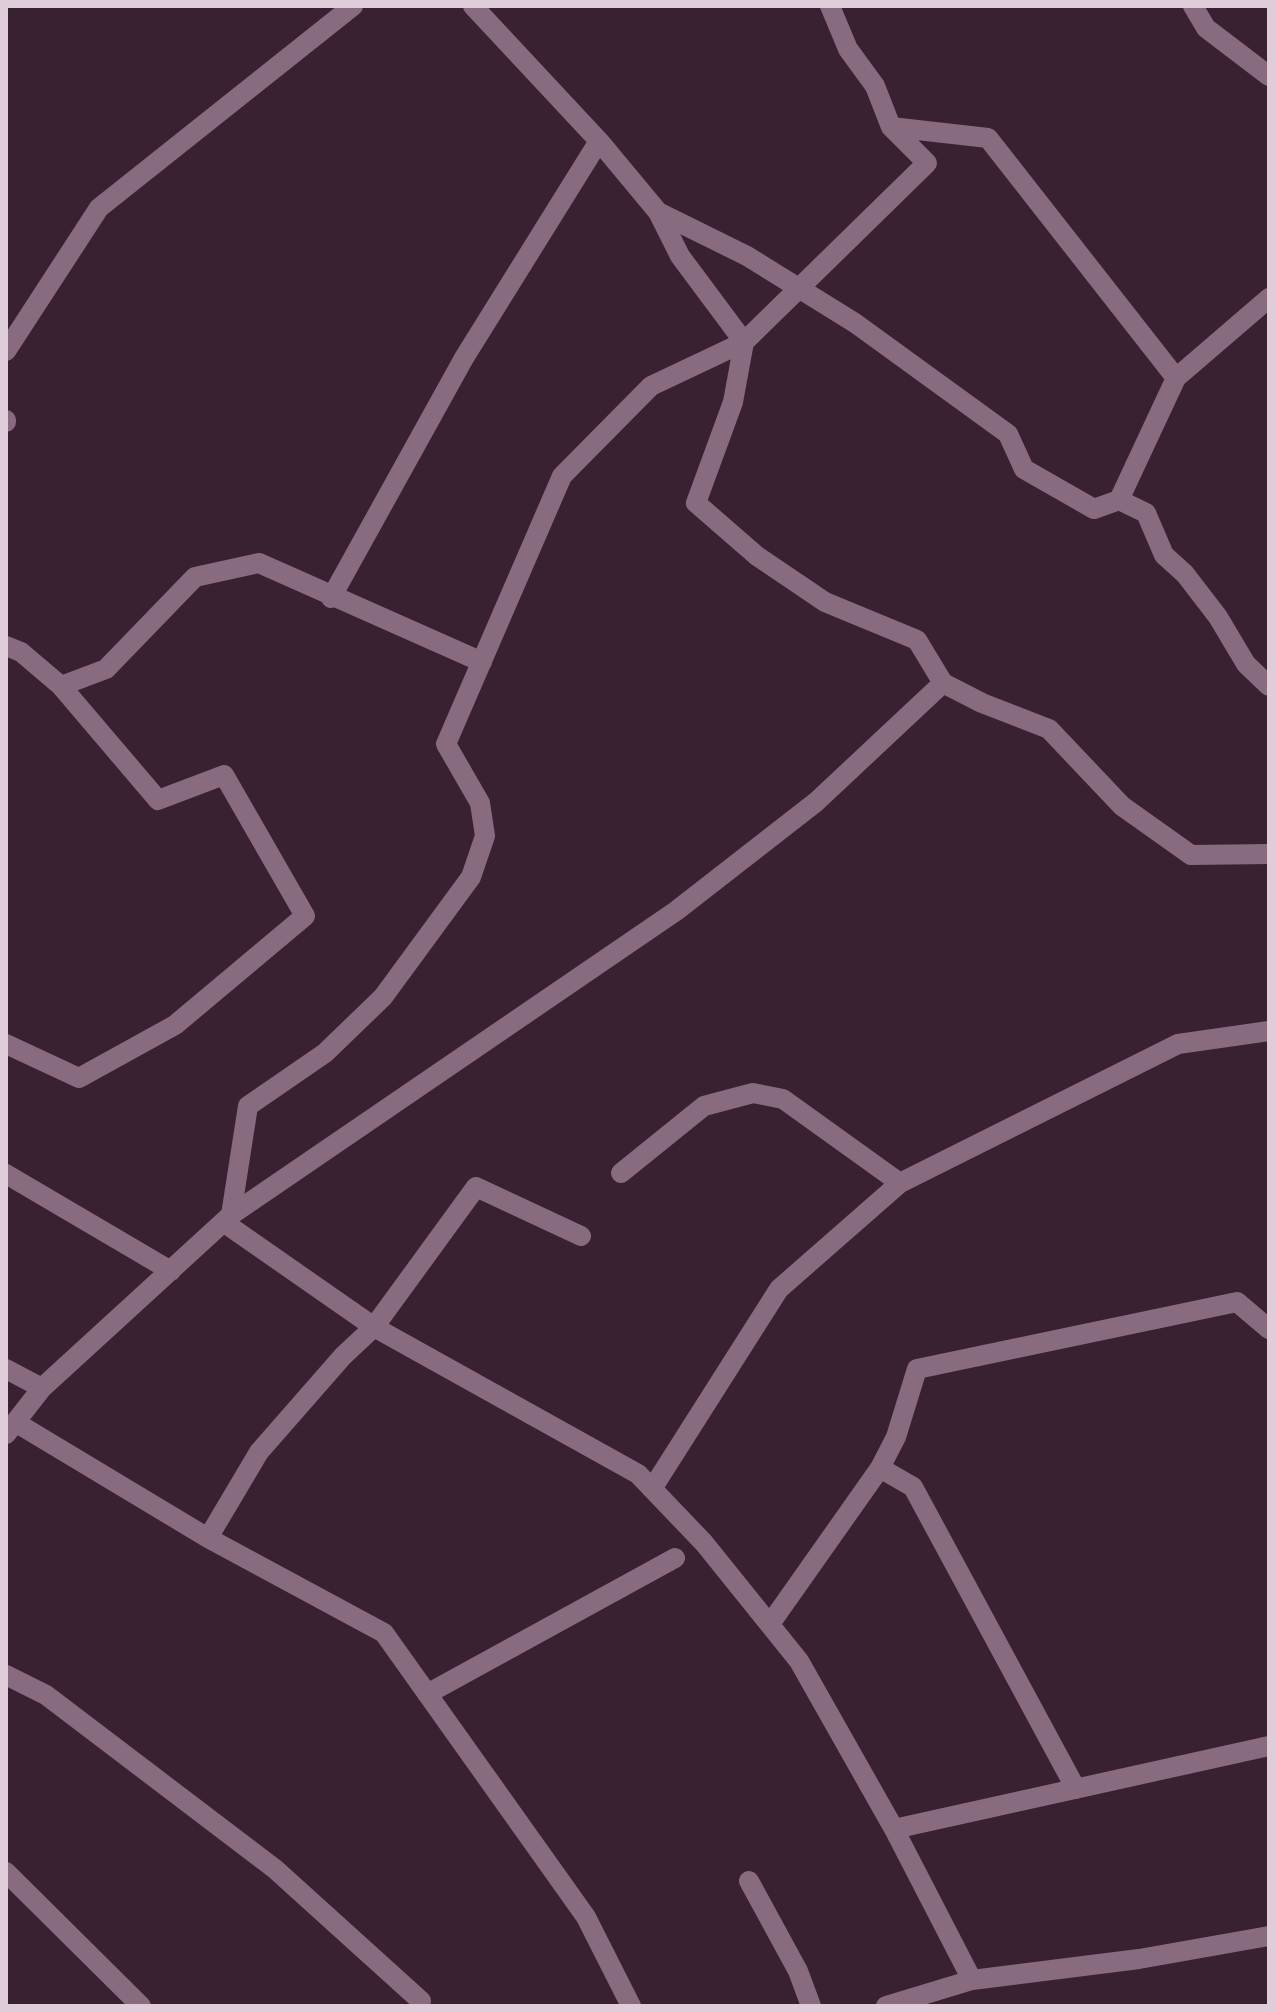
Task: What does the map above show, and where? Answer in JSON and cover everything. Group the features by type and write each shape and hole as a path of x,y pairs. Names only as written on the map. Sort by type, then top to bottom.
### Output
{"street":[{"path":"6,351 99,208 353,6"},
{"path":"473,6 599,141 658,212 680,256 744,342 733,402 696,503 757,556 825,602 917,640 943,683 982,703 1049,729 1122,806 1191,855 1269,854"},
{"path":"830,6 848,49 875,86 891,127 927,163 744,342 651,386 562,476 446,744 480,803 485,836 471,877 383,997 325,1053 248,1106 229,1226 374,1327 638,1474 704,1543 799,1661 894,1829 972,1980"},
{"path":"1193,6 1206,28 1269,76"},
{"path":"891,127 988,138 1176,378"},
{"path":"331,598 464,358 599,141"},
{"path":"658,212 747,256 855,323 1008,434 1024,469 1094,509 1119,500 1176,378 1269,298"},
{"path":"1119,500 1146,513 1164,555 1185,574 1218,617 1246,664 1269,686"},
{"path":"61,686 106,669 195,577 259,563 331,598 482,662"},
{"path":"6,646 21,652 61,686 158,800 224,775 305,916 175,1025 79,1078 6,1044"},
{"path":"631,2006 586,1917 384,1633 11,1428 42,1388 231,1215 676,911 816,802 943,683"},
{"path":"652,1489 779,1289 900,1183 1178,1044 1269,1031"},
{"path":"621,1173 704,1106 753,1093 783,1099 900,1183"},
{"path":"6,1174 171,1271"},
{"path":"208,1538 259,1452 343,1356 374,1327 476,1187 581,1236"},
{"path":"770,1624 880,1468 896,1437 917,1369 1237,1302 1269,1329"},
{"path":"6,1369 42,1388"},
{"path":"880,1468 913,1487 1076,1789"},
{"path":"427,1694 675,1558"},
{"path":"6,1675 46,1695 275,1869 421,2001"},
{"path":"894,1829 1269,1746"},
{"path":"6,1872 141,2006"},
{"path":"749,1881 798,1971 811,2006"},
{"path":"886,2006 972,1980 1139,1959 1269,1936"}]}
